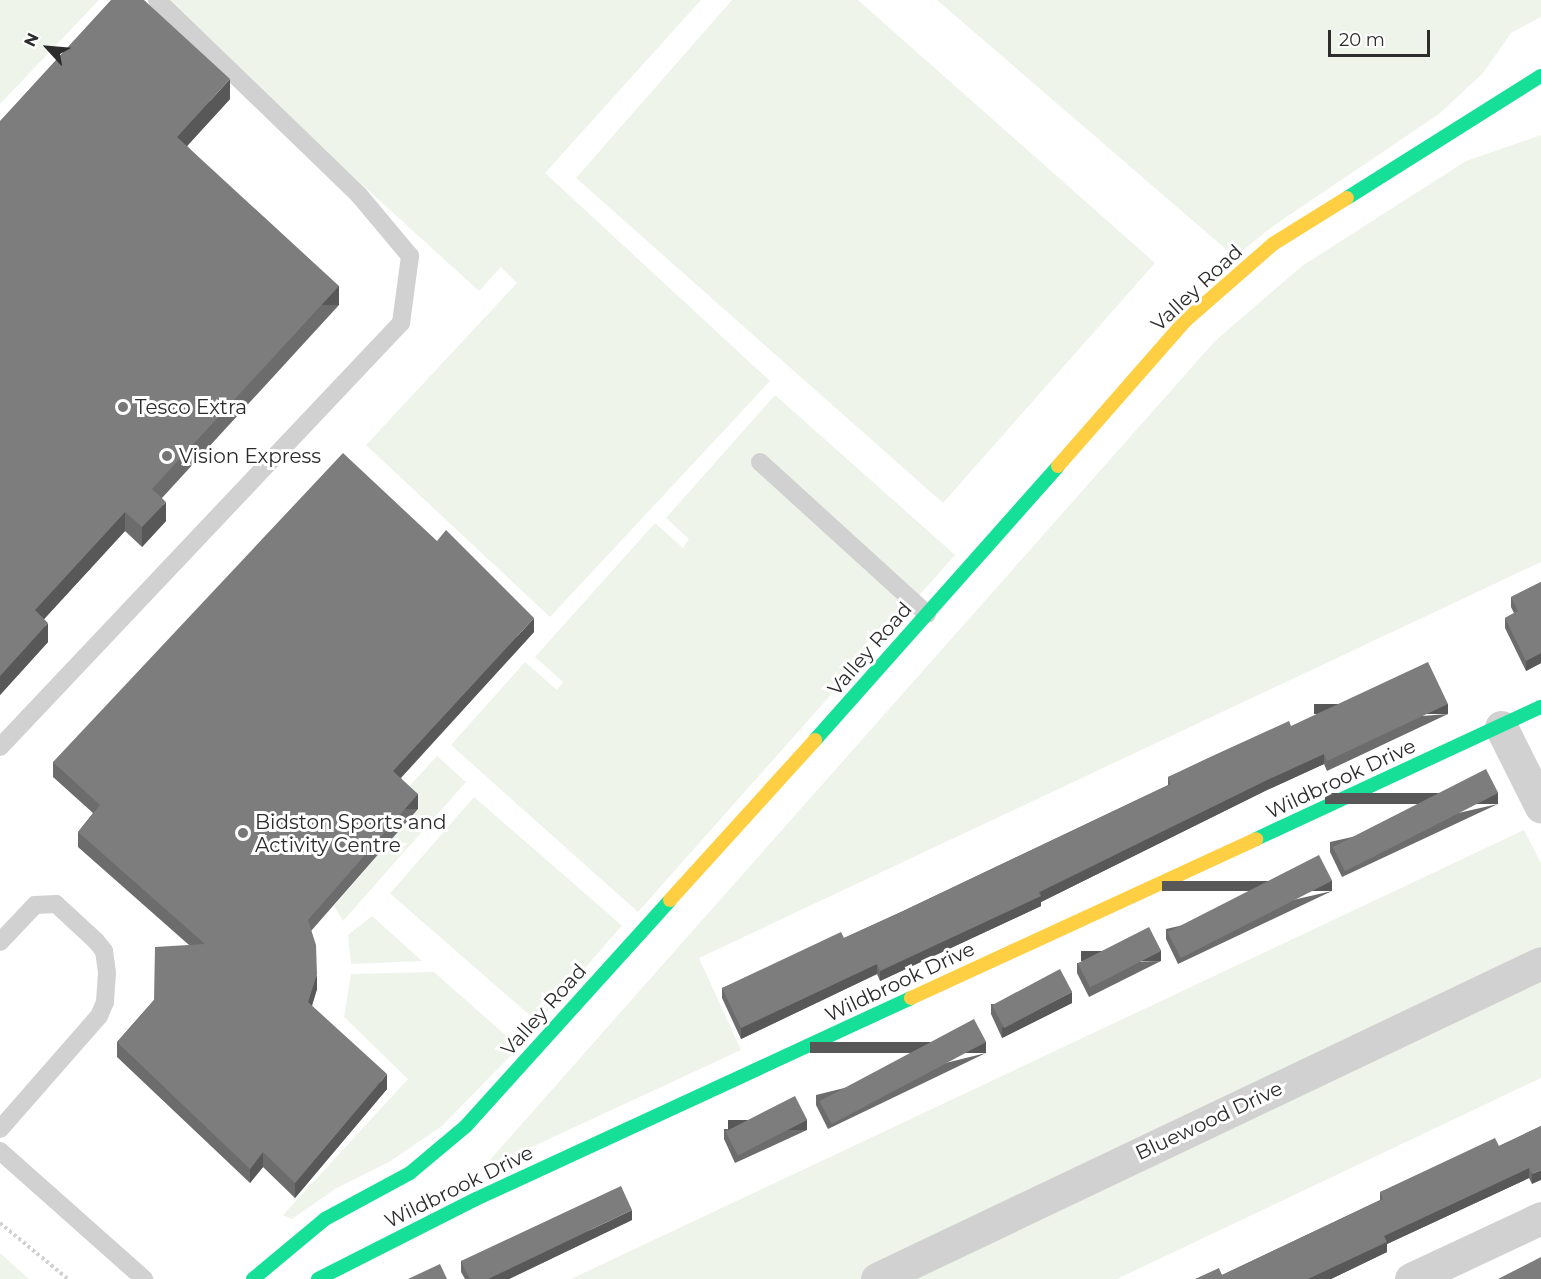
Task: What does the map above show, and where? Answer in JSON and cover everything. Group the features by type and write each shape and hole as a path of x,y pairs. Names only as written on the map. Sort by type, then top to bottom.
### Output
{"street":[{"name":"Valley Road","path":"253,1279 326,1219 410,1173 465,1126 927,614 1185,321 1273,244 1541,76"},
{"name":"Wildbrook Drive","path":"318,1279 476,1199 1541,707"},
{"path":"1501,727 1541,807"},
{"name":"Bluewood Drive","path":"877,1279 1541,963"},
{"path":"1411,1279 1541,1218"}],"lane":[{"path":"0,747 400,323 410,256 359,195 157,0"},
{"path":"760,462 927,614"},
{"path":"0,942 35,905 56,904 100,946 107,973 105,1002 99,1016 0,1129"},
{"path":"0,1151 144,1279"}],"path":[{"path":"0,1223 68,1279"}],"shaded area":[{"path":"0,0 99,0 0,104"},
{"path":"171,0 701,0 545,173 770,381 550,617 366,445 517,283 501,267 479,291 166,6"},
{"path":"732,0 858,0 1155,263 943,503 576,178"},
{"path":"937,0 1541,0 1541,17 1511,33 1483,73 1439,114 1273,226 1235,257"},
{"path":"1541,135 1541,562 699,958 741,1050 480,1171 1215,341 1302,266 1466,161"},
{"path":"775,395 955,555 638,912 451,745 525,662 557,690 563,682 535,657 655,523 683,548 689,539 666,518"},
{"path":"437,756 466,782 343,921 334,906 418,809 402,794"},
{"path":"474,797 622,926 538,1022 390,894"},
{"path":"1524,830 1541,863 1541,1078 1117,1279 571,1279"},
{"path":"372,916 422,961 351,964 348,935"},
{"path":"434,972 519,1047 442,1126 389,1162 335,1189 292,1219 283,1215 408,1079 344,1017 351,974"},
{"path":"0,1253 29,1279 0,1279"}],"building":[{"name":"Tesco Extra","path":"111,0 144,0 230,79 177,137 339,286 152,489 166,502 142,527 125,512 35,610 48,623 0,676 0,121"},
{"name":"Bidston Sports and Activity Centre","path":"343,453 437,541 446,530 534,618 393,771 418,794 308,920 316,945 317,974 308,1002 387,1074 295,1183 263,1152 250,1169 117,1042 154,1000 155,947 205,944 78,832 100,805 53,762"},
{"path":"1541,582 1541,653 1526,661 1505,618 1518,611 1511,597"},
{"path":"1428,662 1448,704 1327,761 1324,754 1267,780 1039,892 1041,896 880,971 877,964 741,1028 722,988 841,932 844,938 901,912 1171,784 1168,777 1208,758 1289,721 1291,726"},
{"path":"1486,769 1498,793 1345,871 1333,847"},
{"path":"1319,855 1332,881 1181,958 1168,932"},
{"path":"1149,927 1161,951 1090,987 1078,963"},
{"path":"1060,969 1072,992 1004,1028 992,1005"},
{"path":"974,1019 986,1042 832,1124 819,1101"},
{"path":"795,1096 807,1120 738,1155 726,1131"},
{"path":"1541,1126 1541,1170 1532,1174 1529,1168 1384,1236 1387,1242 1308,1279 1195,1279 1219,1268 1222,1275 1383,1199 1380,1192 1495,1138 1499,1146"},
{"path":"621,1186 632,1210 488,1279 470,1279 461,1261"},
{"path":"1541,1257 1541,1279 1498,1279"},
{"path":"440,1264 447,1279 408,1279"}],"traffic: fast":[{"path":"1347,198 1541,76"},
{"path":"815,740 1058,466"},
{"path":"1256,839 1541,707"},
{"path":"253,1279 325,1219 410,1173 466,1126 670,900"},
{"path":"318,1279 476,1199 911,998"}],"traffic: slow":[{"path":"1058,466 1185,321 1273,244 1347,198"},
{"path":"670,900 815,740"},
{"path":"911,998 1256,839"}],"place":[{"name":"Tesco Extra","path":"123,407"},
{"name":"Vision Express","path":"167,456"},
{"name":"Bidston Sports and Activity Centre","path":"243,833"}]}
